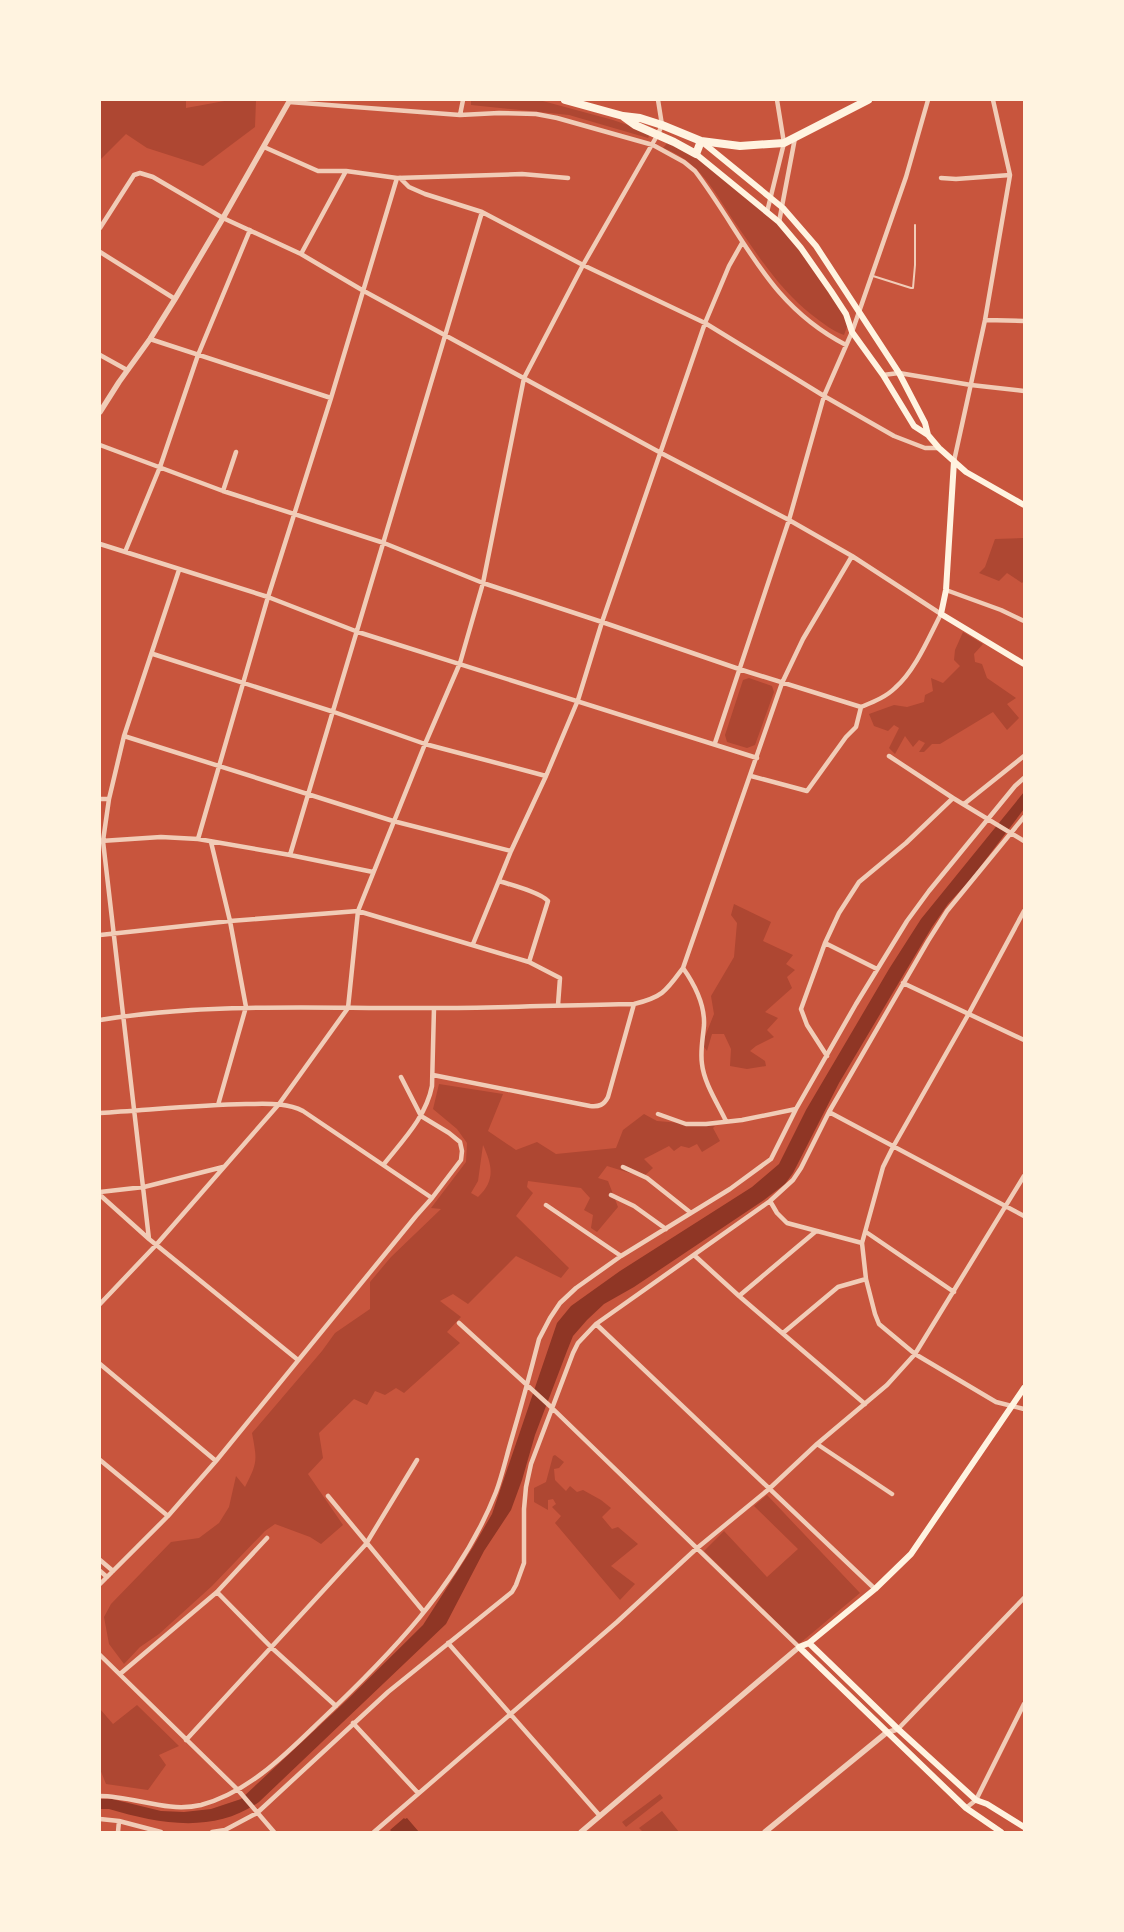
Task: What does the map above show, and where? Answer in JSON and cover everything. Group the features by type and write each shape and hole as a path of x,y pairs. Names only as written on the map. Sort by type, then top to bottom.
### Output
{"highway":[{"path":"565,100 623,116 640,118 701,141 740,146 784,143 860,102 868,100"},
{"path":"623,116 636,125 696,154 701,141"}],"main road":[{"path":"701,141 783,208 819,250 858,314 898,373 925,423 928,434"},
{"path":"696,154 779,222 831,291 846,314 852,332 883,375 914,426 928,434 939,448 966,472 1024,505"},
{"path":"954,461 946,590 941,614 1024,664"},
{"path":"1001,1832 966,1808 886,1733 799,1647 809,1643 875,1589 911,1554 1024,1388"},
{"path":"809,1643 898,1729 976,1800 987,1804 1024,1827"}],"street":[{"path":"460,115 463,100"},
{"path":"100,1304 156,1245 279,1104 348,1008 358,911 425,744 460,663 484,583 524,378 583,265 653,145 662,125 658,100"},
{"path":"767,212 784,143 777,100"},
{"path":"715,743 789,520 824,396 852,332 906,177 928,100"},
{"path":"954,461 985,320 1010,175 993,100"},
{"path":"100,412 175,299 224,218 289,101 460,115 536,114 590,126 653,145 684,162 695,171 742,243 769,280 794,308 826,335 846,345"},
{"path":"779,222 795,137"},
{"path":"264,147 318,171 346,171 398,178 485,177 522,174 568,178"},
{"path":"302,254 346,171"},
{"path":"100,228 132,178 140,173 154,177 224,218 302,254 362,290 661,454 789,520 852,556 941,614 908,673 896,688 881,698 861,707 739,669 484,583 384,543 222,491 100,445"},
{"path":"941,178 1010,175"},
{"path":"398,178 409,187 425,194 482,212 583,265 706,323 824,396 900,438 925,448 939,448"},
{"path":"198,839 268,597 398,178"},
{"path":"290,855 447,335 482,212"},
{"path":"125,552 160,467 198,355 250,230"},
{"path":"473,944 511,851 546,776 578,700 602,622 706,323 729,266 742,243"},
{"path":"100,252 175,299"},
{"path":"985,320 1024,321"},
{"path":"150,339 331,398"},
{"path":"100,355 127,370"},
{"path":"883,375 898,373 971,385 1024,391"},
{"path":"222,491 236,452"},
{"path":"100,544 268,597 358,632 715,743 757,758"},
{"path":"100,1020 123,1016 246,1007 434,1008 634,1004 659,996 683,968 782,683 803,639 852,556"},
{"path":"149,1239 102,842 109,799 124,736 153,654 179,570"},
{"path":"946,590 1001,610 1024,621"},
{"path":"153,654 334,712 425,744 546,776"},
{"path":"751,776 807,791 846,737 856,727 861,707"},
{"path":"124,736 394,821 511,851"},
{"path":"889,756 953,798 1024,840"},
{"path":"964,804 1024,756"},
{"path":"100,1796 153,1805 178,1807 199,1805 240,1792 336,1706 399,1642 424,1612 470,1545 496,1492 539,1339 560,1303 576,1288 621,1256 737,1184 771,1158 796,1110 877,969 924,899 1015,786 1024,778"},
{"path":"827,1056 807,1025 801,1009 825,943 839,913 859,882 906,843 953,798"},
{"path":"100,799 109,799"},
{"path":"212,1832 224,1831 256,1811 353,1723 448,1643 506,1598 516,1585 524,1563 524,1509 528,1476 551,1407 578,1343 596,1324 770,1201 793,1180 802,1168 829,1112 947,911 1024,816"},
{"path":"102,842 161,837 198,839 373,872"},
{"path":"212,842 230,921 246,1007 218,1105"},
{"path":"499,881 544,897 548,901 529,962"},
{"path":"100,935 230,921 358,911 529,962 559,976 558,1005"},
{"path":"1024,911 883,1167 862,1243 866,1279 875,1314 880,1324 915,1354 996,1402 1024,1409"},
{"path":"825,943 877,969"},
{"path":"683,968 699,995 704,1023 702,1065 726,1121"},
{"path":"903,984 1024,1040"},
{"path":"432,1075 590,1106 603,1104 610,1093 634,1004"},
{"path":"384,1164 421,1116 430,1095 434,1008"},
{"path":"100,1584 168,1516 216,1461 461,1160 460,1142 450,1133 421,1116 401,1077"},
{"path":"100,1113 218,1105 279,1104 298,1108 432,1198"},
{"path":"658,1114 686,1124 706,1124 742,1120 796,1110"},
{"path":"829,1112 1024,1216"},
{"path":"100,1194 144,1187 225,1167"},
{"path":"623,1167 647,1178 692,1213"},
{"path":"374,1832 617,1622 696,1549 769,1489 817,1444 898,1375 915,1354 1024,1176"},
{"path":"100,1194 156,1245 298,1360"},
{"path":"611,1195 634,1206 666,1229"},
{"path":"770,1201 777,1213 787,1223 862,1243"},
{"path":"546,1205 621,1256"},
{"path":"739,1296 815,1232"},
{"path":"866,1232 954,1292"},
{"path":"694,1255 865,1404"},
{"path":"782,1333 838,1287 866,1279"},
{"path":"459,1323 551,1407 799,1647 581,1832"},
{"path":"596,1324 875,1589"},
{"path":"100,1364 216,1461"},
{"path":"817,1444 892,1494"},
{"path":"100,1460 168,1516"},
{"path":"186,1740 366,1544 417,1460"},
{"path":"328,1496 424,1612"},
{"path":"120,1674 217,1592 267,1538"},
{"path":"100,1560 113,1571"},
{"path":"100,1571 107,1577"},
{"path":"217,1592 272,1648 336,1706"},
{"path":"766,1832 886,1733 898,1729 1024,1598"},
{"path":"448,1643 600,1816"},
{"path":"100,1655 240,1792 274,1832"},
{"path":"966,1808 976,1800 1024,1704"},
{"path":"353,1723 418,1793"},
{"path":"100,1820 119,1821 161,1832"},
{"path":"118,1832 119,1821"}],"lane":[{"path":"871,275 913,288 915,265 914,225"}],"shaded area":[{"path":"100,100 186,100 186,108 230,100 256,100 255,127 203,166 147,148 126,134 100,160"},
{"path":"471,100 539,100 613,120 651,133 648,138 569,115 471,105"},
{"path":"668,142 692,155 770,215 799,248 830,290 848,324 844,335 824,324 790,295 762,261 706,179 687,161 663,148"},
{"path":"1024,538 1024,581 1022,583 1007,573 999,581 979,573 985,567 995,539"},
{"path":"963,632 983,644 974,654 975,662 982,664 987,678 1016,698 1007,704 1019,718 1007,730 993,712 940,744 932,744 924,752 919,752 925,743 919,740 913,747 905,736 895,754 889,748 899,728 894,725 888,731 874,726 869,714 894,705 907,707 924,702 925,695 933,691 931,678 943,683 960,666 954,660 955,650"},
{"path":"749,678 772,686 774,692 755,745 747,748 727,742 725,735 743,680"},
{"path":"1024,792 1024,809 971,879 948,904 932,927 839,1083 793,1173 785,1184 634,1287 604,1304 573,1336 535,1435 511,1510 484,1551 446,1624 259,1802 242,1812 224,1819 186,1823 147,1819 109,1809 100,1809 100,1799 112,1799 161,1811 184,1812 211,1809 241,1799 347,1700 423,1625 492,1514 557,1323 571,1306 620,1271 752,1187 779,1164 806,1110 889,969 921,919"},
{"path":"734,904 771,922 763,941 793,955 786,964 795,970 787,977 792,988 765,1012 778,1018 767,1030 774,1037 750,1051 765,1061 766,1066 747,1069 730,1066 731,1049 724,1034 712,1034 707,1051 702,1044 714,1014 711,996 734,957 737,923 731,915"},
{"path":"439,1084 503,1094 488,1131 516,1150 537,1142 556,1154 616,1148 623,1130 644,1114 657,1121 715,1126 713,1128 720,1141 702,1152 697,1144 689,1148 681,1146 674,1151 669,1146 644,1159 653,1168 643,1177 607,1166 598,1178 608,1181 618,1207 597,1232 591,1228 593,1215 584,1210 590,1198 581,1188 528,1181 527,1187 533,1193 516,1216 569,1268 561,1278 516,1256 468,1304 453,1294 440,1301 461,1317 447,1332 460,1343 404,1393 396,1388 385,1395 375,1391 367,1405 354,1399 319,1433 323,1458 308,1474 343,1525 321,1544 310,1537 275,1524 265,1531 212,1586 159,1634 140,1647 124,1664 109,1644 104,1617 111,1604 171,1542 199,1538 219,1523 229,1507 236,1476 245,1487 252,1472 255,1455 252,1433 335,1333 370,1309 370,1282 391,1257 441,1209 431,1208 466,1162 467,1143 457,1129 433,1109","holes":["483,1145 491,1172 490,1178 488,1185 478,1197 471,1193 478,1181"]},
{"path":"555,1455 564,1462 559,1468 554,1469 555,1480 566,1491 570,1486 577,1492 583,1490 601,1500 611,1508 602,1517 612,1529 618,1527 638,1544 611,1566 635,1584 620,1600 555,1523 561,1516 552,1507 556,1504 553,1499 548,1500 548,1510 534,1502 534,1488 546,1482 553,1456"},
{"path":"767,1495 860,1593 799,1644 704,1551 724,1531 767,1577 798,1549 754,1506"},
{"path":"137,1705 179,1746 159,1755 166,1765 148,1790 106,1784 100,1769 100,1709 113,1724"},
{"path":"660,1794 663,1798 626,1827 622,1822"},
{"path":"662,1811 679,1832 643,1832 639,1828"},
{"path":"404,1818 407,1818 419,1832 392,1832 390,1830"}]}
